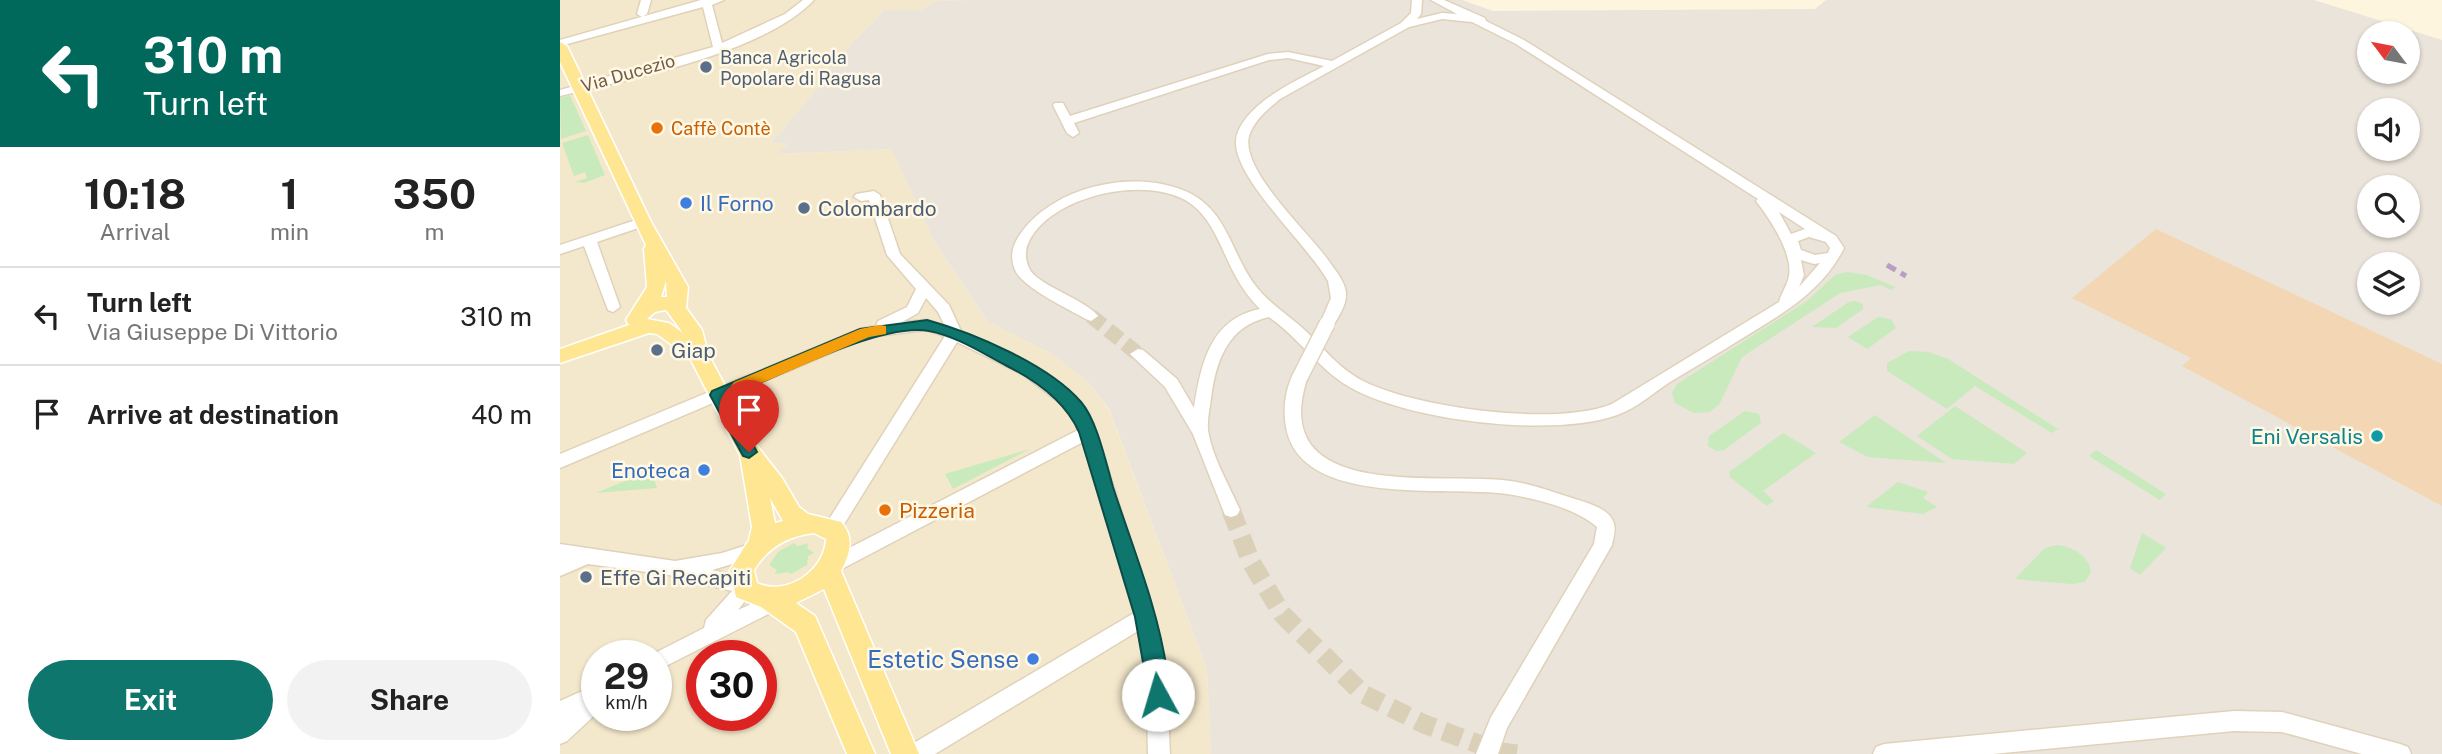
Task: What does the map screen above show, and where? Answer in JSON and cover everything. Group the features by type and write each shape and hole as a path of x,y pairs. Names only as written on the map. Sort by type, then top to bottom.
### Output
{"main road":[{"path":"560,44 642,222 678,287 676,308 665,321 646,318 560,344"},
{"path":"560,356 646,318 657,288 652,241"},
{"path":"676,308 692,330 698,354 749,452 791,514 803,524"},
{"path":"646,318 698,354"},
{"path":"749,452 764,527 757,547 742,570 765,593 806,624 861,754"},
{"path":"757,547 776,533 814,523 832,529 840,545 830,567 817,580 765,593"},
{"path":"830,567 905,754"}],"street":[{"path":"642,14 646,0"},
{"path":"560,44 719,0"},
{"path":"784,0 790,16"},
{"name":"Via Ducezio","path":"560,93 755,35 790,16 809,0"},
{"path":"1417,0 1419,16"},
{"path":"706,2 719,47"},
{"path":"1091,316 1026,275 1020,267 1020,246 1030,228 1058,206 1086,194 1131,187 1164,188 1198,202 1209,215 1248,286 1271,313 1287,323 1325,362 1357,384 1399,401 1442,412 1577,419 1612,411 1783,306 1809,287 1833,256 1835,243 1481,20 1441,2 1261,108 1245,132 1242,154 1250,170 1332,277 1338,289 1338,303 1327,324 1299,379 1294,393 1295,431 1302,447 1313,460 1356,476 1529,491 1591,511 1606,525 1603,545 1498,724 1487,754"},
{"path":"1419,16 1455,16 1481,20"},
{"path":"1059,106 1070,127 1268,57 1288,55 1336,65"},
{"path":"1746,185 1778,220 1791,247 1800,256 1814,260 1833,256"},
{"path":"832,529 954,334 953,322 946,311 894,254 874,195 861,197"},
{"path":"560,250 642,222"},
{"path":"1783,306 1797,275 1791,239 1801,233 1824,235"},
{"path":"589,240 613,307"},
{"path":"560,461 865,333 913,310 924,288"},
{"path":"1200,432 1205,379 1219,343 1239,320 1271,313"},
{"path":"865,333 927,325 954,334 1030,371 1076,407 1087,432 1145,617 1156,670 1159,754"},
{"path":"1138,354 1171,383 1200,432 1231,510"},
{"path":"830,567 1087,432"},
{"path":"669,567 722,561 757,547"},
{"path":"560,552 669,567 765,593"},
{"path":"560,568 587,556"},
{"path":"683,649 721,620 765,593"},
{"path":"672,654 765,593"},
{"path":"915,754 1145,617"},
{"path":"560,712 581,701"},
{"path":"560,734 581,714"},
{"path":"1884,754 2234,721 2282,722 2400,754"}],"shaded area":[{"path":"560,0 970,0 936,1 921,10 884,10 832,65 828,76 771,143 789,143 781,154 893,149 935,243 987,321 1052,354 1087,381 1109,410 1207,669 1211,754 560,754"},
{"path":"1462,0 1493,11 1815,9 1826,0 2314,0 2381,21 2357,21 2357,84 2420,84 2420,33 2442,40 2442,754 1211,754 1207,669 1109,409 1087,381 1052,354 987,321 935,243 892,149 779,154 788,143 771,143 828,76 831,66 884,10 921,10 935,1"}],"green space":[{"path":"570,95 586,131 561,139 560,98"},
{"path":"588,135 605,175 584,183 575,182 587,178 585,172 574,176 562,143"},
{"path":"1847,272 1867,275 1895,287 1891,290 1881,285 1840,293 1742,357 1719,405 1709,412 1694,413 1675,403 1672,393 1677,384 1807,301 1835,275"},
{"path":"1849,302 1863,304 1863,309 1836,328 1812,327"},
{"path":"1878,317 1891,319 1896,328 1867,349 1848,337"},
{"path":"1909,351 1929,352 1948,359 2058,429 2052,433 1975,386 1947,409 1887,371 1887,363"},
{"path":"1955,406 2027,453 2014,464 1952,459 1917,436"},
{"path":"1745,411 1759,414 1761,423 1724,450 1716,451 1708,446 1709,436"},
{"path":"1875,415 1946,463 1868,457 1839,442"},
{"path":"1783,433 1816,453 1763,491 1774,501 1767,506 1730,477 1729,472"},
{"path":"1030,449 953,489 945,474"},
{"path":"2096,450 2166,494 2160,500 2089,456"},
{"path":"651,470 657,488 596,493"},
{"path":"1898,482 1928,492 1923,498 1937,507 1923,514 1866,507"},
{"path":"2142,533 2166,548 2140,575 2130,568"},
{"path":"794,543 797,546 809,543 807,548 814,553 808,556 807,565 791,574 775,574 777,570 769,565 778,552"},
{"path":"2058,545 2074,550 2087,561 2091,572 2085,582 2072,584 2015,579 2045,548"}],"building":[{"name":"Eni Versalis","path":"2156,229 2442,364 2442,506 2182,366 2191,358 2072,298"}],"tunnel":[{"path":"1091,316 1138,354"},
{"path":"1231,510 1251,562 1282,614 1363,694 1424,724 1500,752 1517,754"}],"railway":[{"path":"1887,265 1906,276"}],"slow traffic":[{"path":"739,386 865,333 880,330"}],"place":[{"name":"Banca Agricola Popolare di Ragusa","path":"706,67"},
{"name":"Caffè Contè","path":"657,128"},
{"name":"Il Forno","path":"686,203"},
{"name":"Colombardo","path":"804,208"},
{"name":"Giap","path":"657,350"},
{"name":"Eni Versalis","path":"2377,436"},
{"name":"Enoteca","path":"704,470"},
{"name":"Pizzeria","path":"885,510"},
{"name":"Effe Gi Recapiti","path":"586,577"},
{"name":"Estetic Sense","path":"1033,659"}],"route":[{"path":"749,452 718,395 865,333 927,325 965,338 1030,371 1076,407 1087,432 1145,617 1156,670 1158,695"}]}
